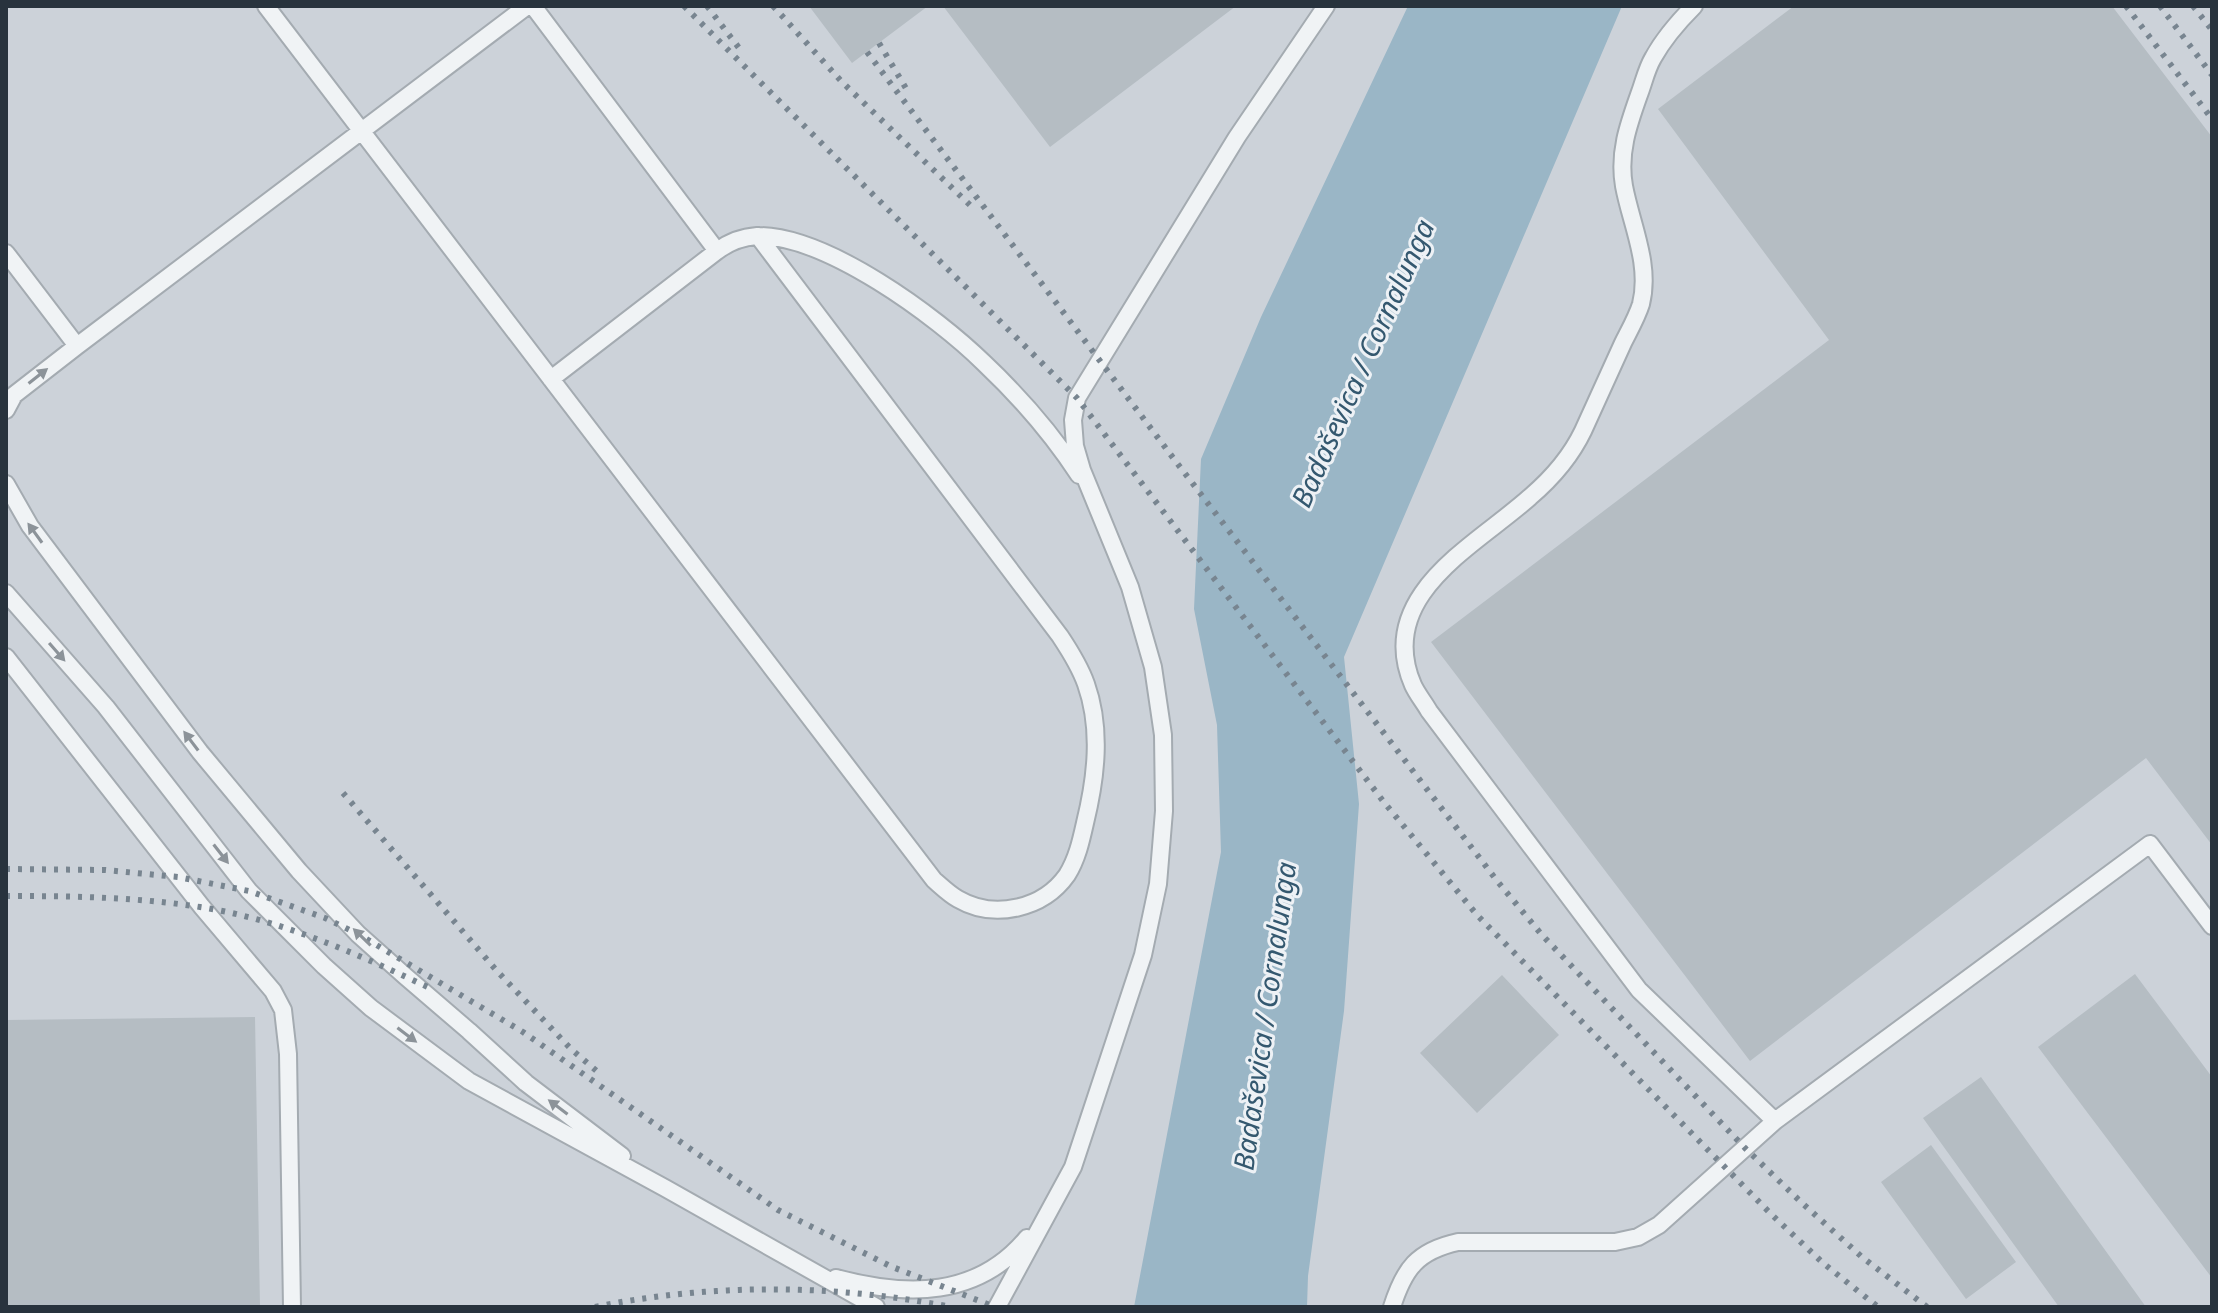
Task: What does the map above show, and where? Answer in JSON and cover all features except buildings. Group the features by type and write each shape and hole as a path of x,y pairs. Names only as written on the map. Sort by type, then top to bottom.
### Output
{"lane":[{"path":"266,6 934,880 957,899 979,908 1004,910 1026,906 1050,892 1066,875 1078,852 1097,759 1087,685 1060,636 758,236"},
{"path":"6,410 14,395 77,346 527,6"},
{"path":"533,6 717,251"},
{"path":"997,1307 1073,1167 1143,955 1158,884 1164,811 1163,735 1153,667 1130,587 1075,446 1073,420 1077,398 1237,137 1326,6"},
{"path":"1694,6 1671,29 1651,60 1624,138 1624,184 1644,277 1641,305 1577,443 1531,496 1430,581 1416,602 1406,635 1405,657 1413,685 1429,711 1639,990 1775,1121"},
{"path":"551,379 717,251 739,239 758,236 794,241 829,255 884,284 929,315 983,361 1010,389 1061,448 1091,493"},
{"path":"6,253 77,346"},
{"path":"6,484 30,526 200,752 299,871 358,934 526,1083 665,1188"},
{"path":"6,593 106,707 249,891 359,997 469,1081 876,1307"},
{"path":"6,657 202,907 273,991 283,1010 288,1054 292,1307"},
{"path":"1392,1307 1399,1284 1408,1269 1423,1254 1441,1245 1458,1242 1615,1242 1638,1237 1659,1225 1775,1121 2150,844 2212,926"},
{"path":"813,1271 849,1281 904,1289 968,1282 993,1270 1017,1251 1049,1212"}],"shaded area":[{"path":"6,6 2212,6 2212,1307 6,1307"}],"water":[{"name":"Badaševica / Cornalunga","path":"1408,6 1622,6 1344,657 1359,804 1344,1011 1308,1276 1307,1307 1134,1307 1221,852 1217,725 1194,609 1201,459 1261,317"}],"railway":[{"path":"684,6 1077,398 1383,801 1477,915 1771,1214 1823,1263 1878,1307"},
{"path":"707,6 739,48"},
{"path":"773,6 842,82 972,207"},
{"path":"2126,6 2212,119"},
{"path":"2160,6 2212,75"},
{"path":"2193,6 2212,30"},
{"path":"879,43 907,90"},
{"path":"867,52 1177,463 1542,935 1745,1148 1862,1257 1927,1307"},
{"path":"343,793 497,971 571,1049 599,1073"},
{"path":"6,869 105,870 178,877 249,891 325,918 358,934 523,1032 778,1210 890,1266 995,1307"},
{"path":"6,896 128,899 230,913 320,940 434,990"},
{"path":"595,1307 684,1294 773,1289 862,1294 951,1307"}]}
